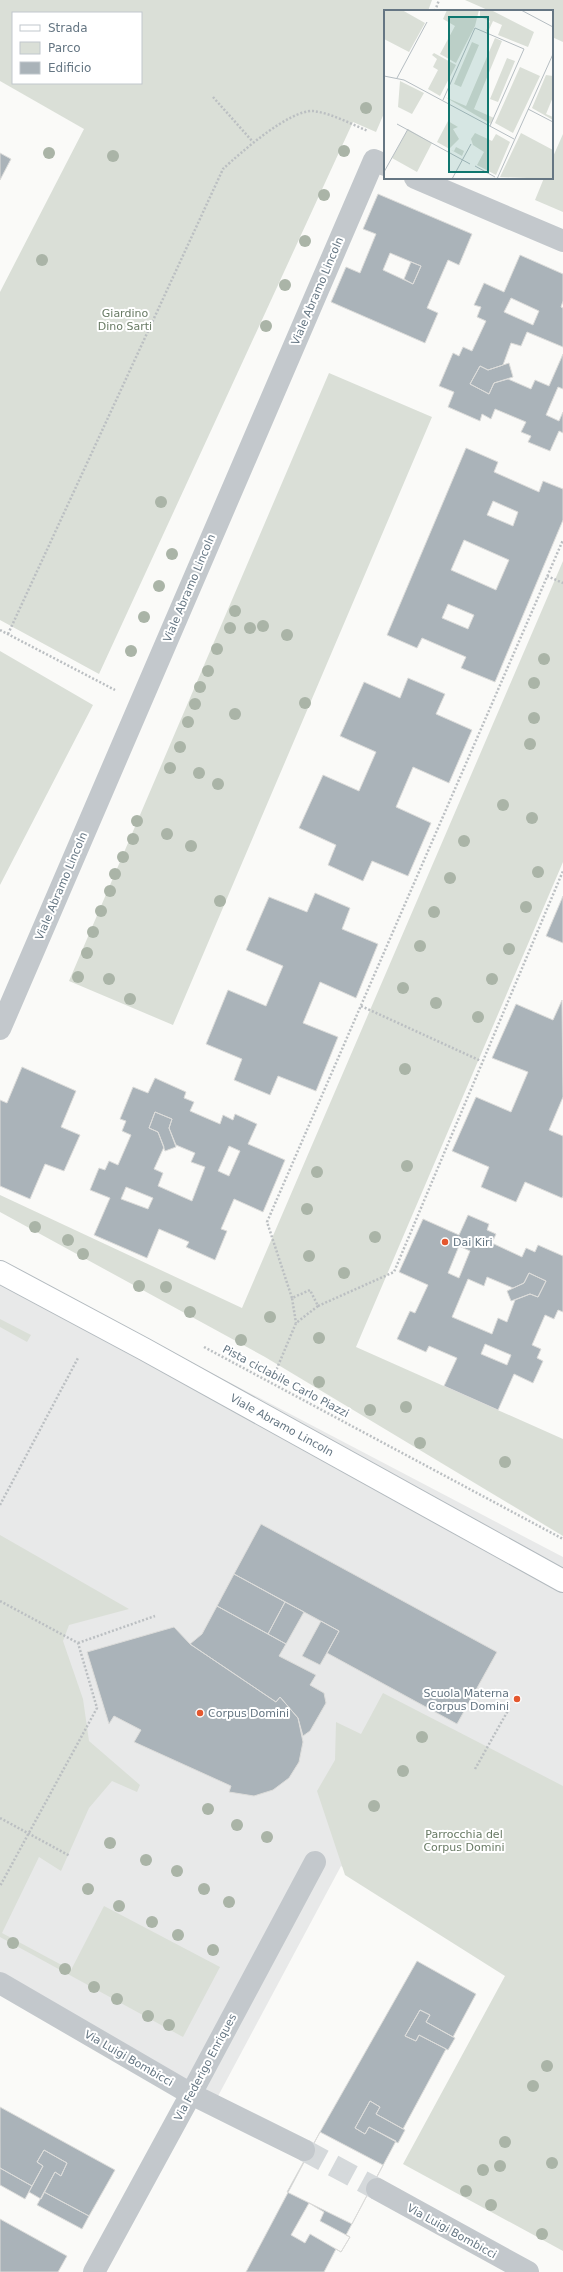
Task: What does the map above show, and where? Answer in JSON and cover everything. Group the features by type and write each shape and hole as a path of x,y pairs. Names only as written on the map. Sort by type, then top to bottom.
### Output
{"street":[{"name":"Viale Abramo Lincoln","path":"0,1028 380,162"},
{"path":"417,179 563,241"},
{"name":"Viale Abramo Lincoln","path":"0,1272 158,1356 563,1581"},
{"name":"Via Federigo Enriques","path":"94,2272 315,1862"},
{"name":"Via Luigi Bombicci","path":"0,1983 191,2094 304,2150"},
{"name":"Via Luigi Bombicci","path":"377,2189 528,2272"}],"path":[{"path":"435,10 439,0"},
{"path":"213,97 253,142"},
{"path":"8,634 223,169 253,142 295,116 312,111 332,117 368,132"},
{"path":"296,1323 292,1298 267,1222 563,540"},
{"path":"547,576 563,583"},
{"path":"0,630 94,680"},
{"path":"275,1373 296,1323 318,1306 394,1272 563,872"},
{"path":"361,1006 482,1061"},
{"path":"292,1298 310,1290 318,1306"},
{"name":"Pista ciclabile Carlo Piazzi","path":"201,1346 563,1539"},
{"path":"0,1505 78,1358"},
{"path":"0,1601 78,1643 97,1708 0,1886"},
{"path":"78,1643 156,1616"},
{"path":"475,1769 510,1706"},
{"path":"0,1818 70,1856"}],"shaded area":[{"path":"0,1262 563,1557 563,1893 522,1976 341,1866 217,2098 0,1983"}],"green space":[{"name":"Giardino Dino Sarti","path":"0,0 432,0 428,10 384,10 384,113 376,132 353,122 99,674 0,620 0,292 84,129 0,81"},
{"path":"465,0 563,0 563,42 553,37 553,10 488,10"},
{"path":"563,134 563,212 535,200 544,179 553,179 553,157"},
{"path":"329,373 432,417 173,1025 69,981"},
{"path":"563,561 563,862 356,1347 563,1439 563,1536 265,1357 0,1212 0,1195 242,1308"},
{"path":"0,651 93,705 0,885"},
{"path":"0,1319 31,1335 27,1342 0,1327"},
{"path":"0,1535 129,1609 69,1625 63,1641 83,1699 89,1741 140,1785 137,1792 112,1781 89,1808 61,1871 39,1857 2,1933 71,1970 104,1906 220,1967 183,2037 0,1937"},
{"name":"Parrocchia del Corpus Domini","path":"383,1693 563,1786 563,2251 403,2164 505,1976 345,1875 317,1791 335,1760 336,1722 361,1734"}],"building":[{"path":"0,153 11,159 0,180"},
{"path":"378,194 472,234 459,265 448,260 427,308 438,313 425,343 331,302 346,267 360,273 376,234 363,229","holes":["390,253 421,266 413,284 383,270"]},
{"path":"520,255 563,274 563,301 561,307 563,308 563,347 527,332 521,346 511,343 503,365 488,370 480,366 470,384 489,394 494,383 508,379 531,389 535,380 549,386 563,354 563,389 558,387 546,415 559,421 563,412 563,433 559,431 550,451 528,442 531,436 521,432 526,422 495,409 491,419 482,414 480,421 448,407 454,392 439,386 453,353 459,356 463,347 472,351 486,321 477,317 481,307 474,305 484,283 504,292","holes":["511,298 539,311 533,325 504,312"]},
{"path":"411,262 421,266 413,284 404,279"},
{"path":"509,363 513,377 494,383 489,394 470,384 480,366 488,370"},
{"path":"466,448 498,462 494,472 539,492 543,481 563,489 563,520 495,682 461,668 466,657 422,638 417,648 387,635","holes":["493,501 518,512 513,526 487,515","464,540 509,560 496,590 451,570","448,604 474,615 468,629 442,618"]},
{"path":"408,678 445,694 436,714 472,730 449,783 413,767 396,807 431,823 408,876 372,861 363,881 328,865 336,845 299,828 323,775 359,791 376,752 340,736 364,682 400,698"},
{"path":"315,893 350,908 342,929 378,944 356,998 320,982 303,1023 338,1037 316,1091 278,1076 270,1095 234,1080 242,1059 206,1044 228,990 266,1006 283,966 246,950 269,897 307,912"},
{"path":"563,896 563,943 546,936"},
{"path":"562,1000 563,1097 549,1130 563,1136 563,1196 562,1198 525,1182 516,1202 481,1187 489,1167 452,1151 476,1097 511,1112 528,1072 492,1058 516,1004 553,1020"},
{"path":"22,1067 76,1091 61,1127 80,1135 64,1171 45,1164 30,1199 0,1186 0,1100 7,1103"},
{"path":"155,1078 186,1092 184,1098 194,1102 190,1111 220,1124 223,1115 233,1120 235,1114 257,1124 248,1144 285,1160 263,1212 234,1199 221,1229 227,1231 215,1260 186,1247 189,1242 159,1229 147,1258 94,1235 110,1198 90,1190 99,1168 105,1170 109,1161 118,1165 131,1135 122,1131 126,1121 120,1119 133,1087 148,1093","holes":["155,1112 172,1119 169,1128 176,1145 195,1153 191,1162 205,1167 192,1201 158,1186 163,1173 154,1169 164,1147 158,1132 149,1128","229,1146 240,1151 229,1176 218,1171","126,1187 153,1198 148,1209 121,1199"]},
{"path":"155,1112 172,1119 169,1128 176,1147 165,1151 158,1132 149,1128"},
{"path":"468,1215 489,1224 487,1230 496,1234 492,1243 522,1257 526,1248 535,1252 538,1245 563,1256 563,1312 558,1310 554,1319 545,1315 532,1345 541,1349 537,1358 543,1361 533,1383 514,1374 498,1410 444,1386 457,1358 429,1346 426,1352 397,1339 410,1311 415,1313 428,1285 399,1272 423,1219 459,1235","holes":["459,1246 470,1251 459,1278 448,1273","529,1273 546,1281 538,1297 530,1294 515,1300 507,1322 498,1318 492,1334 452,1317 468,1279 484,1286 487,1277 513,1288 524,1283","485,1344 511,1355 507,1365 481,1354"]},
{"path":"529,1273 546,1281 538,1297 530,1294 511,1301 507,1291 524,1283"},
{"path":"261,1524 497,1652 457,1724 327,1653 339,1631 234,1574"},
{"path":"234,1574 285,1602 268,1634 217,1606"},
{"path":"285,1602 304,1612 286,1644 268,1634"},
{"path":"217,1606 286,1644 279,1656 316,1675 310,1685 324,1693 326,1703 310,1731 303,1736 298,1718 280,1697 276,1702 190,1644 202,1634"},
{"path":"321,1621 339,1631 320,1665 302,1656"},
{"name":"Corpus Domini","path":"174,1627 190,1644 276,1702 280,1697 298,1718 303,1742 299,1762 289,1778 273,1790 254,1796 229,1792 231,1786 134,1742 141,1730 114,1716 109,1724 87,1652"},
{"path":"417,1961 476,1994 453,2037 426,2022 430,2015 420,2010 405,2036 416,2041 419,2035 446,2049 403,2129 376,2114 380,2107 370,2101 355,2128 365,2134 369,2127 396,2141 346,2235 350,2237 341,2252 336,2249 324,2272 246,2272 320,2132"},
{"path":"420,2010 430,2015 426,2022 455,2038 448,2050 419,2035 416,2041 405,2036"},
{"path":"370,2101 380,2107 376,2114 405,2130 398,2143 369,2127 365,2134 355,2128"},
{"path":"0,2107 115,2170 89,2216 44,2192 55,2172 61,2176 67,2163 44,2150 37,2162 43,2166 32,2186 0,2168"},
{"path":"320,2132 383,2165 352,2224 287,2192"},
{"path":"44,2150 67,2163 61,2176 55,2172 41,2199 29,2192 43,2166 37,2162"},
{"path":"0,2168 32,2186 25,2199 0,2185"},
{"path":"44,2192 89,2216 82,2229 37,2205"},
{"path":"309,2203 324,2212 320,2221 350,2237 341,2252 310,2234 305,2243 291,2235"},
{"path":"0,2219 67,2256 58,2272 0,2272"}],"tunnel":[{"path":"304,2150 377,2189"}],"place":[{"name":"Dai Kiri","path":"445,1242"},
{"name":"Scuola Materna Corpus Domini","path":"517,1699"},
{"name":"Corpus Domini","path":"200,1713"}]}
